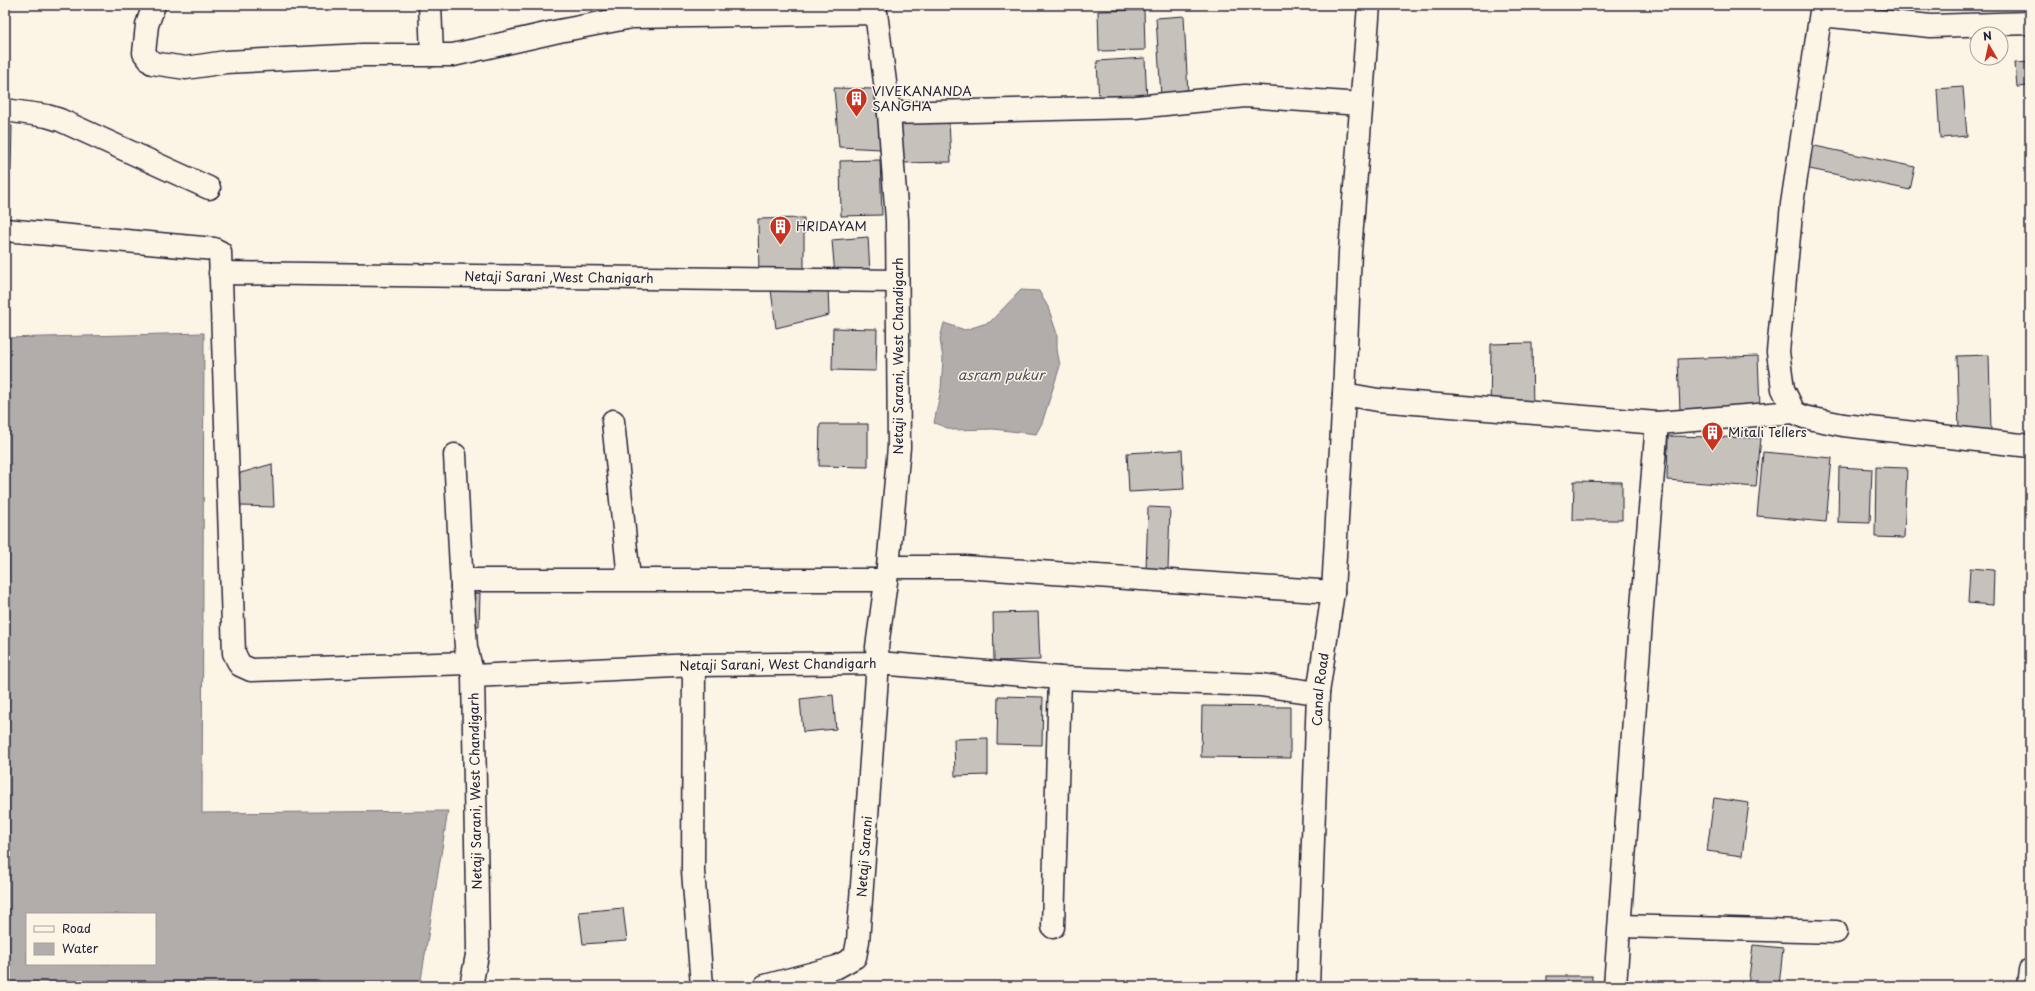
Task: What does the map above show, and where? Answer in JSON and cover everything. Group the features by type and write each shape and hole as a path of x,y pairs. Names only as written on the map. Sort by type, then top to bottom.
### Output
{"street":[{"path":"154,5 147,25 144,53 152,63 186,68 226,62 363,55 453,56 559,31 632,17 876,9"},
{"path":"430,5 432,55"},
{"path":"889,113 1136,107 1245,96 1361,104 1369,5"},
{"name":"Netaji Sarani, West Chandigarh","path":"471,986 478,950 471,669 878,662 877,647 887,573 899,447 897,220 889,113 876,9"},
{"path":"2030,23 1931,26 1822,10 1792,204 1778,352 1783,389 1794,412 1804,418 1843,425 2030,446"},
{"name":"Canal Road","path":"1308,986 1318,693 1334,592 1350,252 1361,104"},
{"path":"5,110 47,116 60,120 209,188"},
{"path":"5,230 214,249 220,252 222,258 220,273 234,653 240,665 251,670 471,669 466,648 455,455"},
{"name":"Netaji Sarani ,West Chanigarh","path":"220,273 897,281"},
{"path":"1344,394 1378,400 1657,423 1794,412"},
{"path":"613,421 629,579"},
{"path":"1615,986 1642,607 1657,423"},
{"path":"462,588 465,582 472,580 629,579 887,573 965,567 1334,592"},
{"path":"878,662 1060,678 1261,685 1318,693"},
{"name":"Netaji Sarani","path":"765,986 837,967 854,957 858,941 878,662"},
{"path":"694,665 693,871 702,986"},
{"path":"1053,927 1060,678"},
{"path":"1620,926 1836,932"},
{"path":"2028,986 2030,970"}],"water":[{"name":"asram pukur","path":"1021,290 1039,291 1048,307 1057,334 1057,349 1060,366 1042,423 1036,434 993,429 953,430 934,423 941,389 943,359 940,339 944,323 965,330 990,322"},
{"path":"204,333 202,813 448,811 420,986 5,986 5,338"}],"building":[{"path":"1144,10 1145,50 1099,51 1098,11"},
{"path":"1184,16 1188,95 1161,97 1156,18"},
{"path":"1145,58 1147,102 1099,104 1097,61"},
{"path":"2030,62 2030,86 2017,87 2015,63"},
{"path":"1963,87 1967,136 1940,138 1937,89"},
{"name":"VIVEKANANDA SANGHA","path":"834,88 875,89 881,149 839,147"},
{"path":"949,121 951,162 899,163 898,123"},
{"path":"5,126 12,126 11,171 5,171"},
{"path":"1810,145 1915,167 1910,190 1805,168"},
{"path":"880,160 882,215 841,216 840,161"},
{"name":"HRIDAYAM","path":"804,218 804,273 759,275 758,219"},
{"path":"868,237 870,273 835,276 832,240"},
{"path":"828,288 829,315 776,328 771,290"},
{"path":"833,328 877,329 876,371 832,370"},
{"path":"1532,343 1533,417 1490,417 1491,344"},
{"path":"1989,355 1991,431 1959,432 1957,356"},
{"path":"1758,356 1760,408 1680,411 1678,359"},
{"path":"820,424 868,424 868,467 819,466"},
{"name":"Mitali Tellers","path":"1668,436 1761,438 1756,487 1667,480"},
{"path":"1182,450 1184,489 1129,492 1127,453"},
{"path":"1763,452 1832,458 1826,522 1757,516"},
{"path":"272,464 274,507 241,506 237,474"},
{"path":"1839,467 1872,469 1870,523 1838,522"},
{"path":"1876,467 1907,468 1904,538 1875,537"},
{"path":"1574,481 1622,482 1622,520 1573,520"},
{"path":"1148,507 1170,508 1168,570 1146,570"},
{"path":"1970,568 1994,570 1993,605 1968,603"},
{"path":"480,593 479,626 469,626 466,594"},
{"path":"1038,612 1040,660 994,661 993,613"},
{"path":"833,695 836,729 803,732 800,699"},
{"path":"998,696 1043,697 1042,745 997,744"},
{"path":"1202,706 1290,707 1290,758 1201,757"},
{"path":"988,738 988,775 955,776 954,739"},
{"path":"1714,798 1749,803 1742,856 1707,851"},
{"path":"623,908 627,941 583,944 579,912"},
{"path":"1753,945 1783,948 1779,986 1748,986"},
{"path":"1547,976 1592,976 1592,986 1547,986"}],"place":[{"name":"VIVEKANANDA SANGHA","path":"857,118"},
{"name":"HRIDAYAM","path":"781,246"},
{"name":"Mitali Tellers","path":"1713,452"}]}
